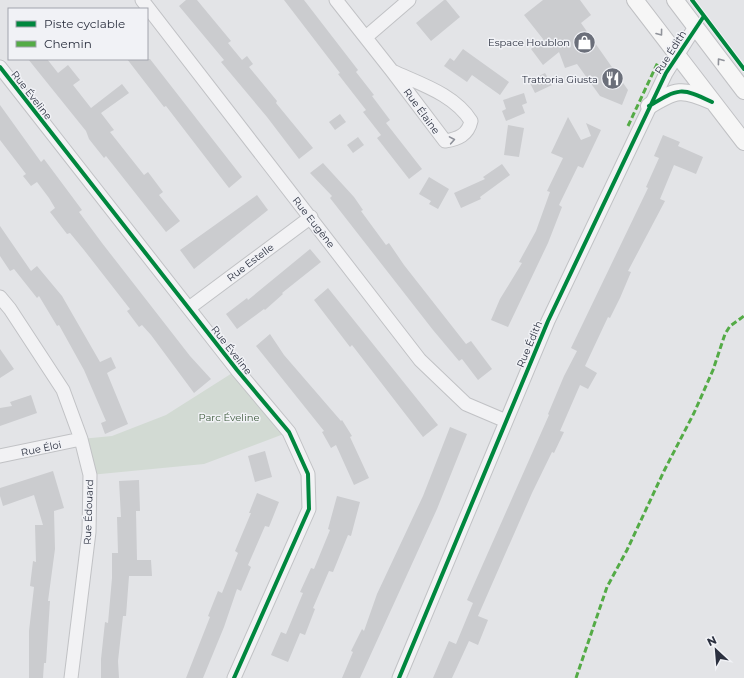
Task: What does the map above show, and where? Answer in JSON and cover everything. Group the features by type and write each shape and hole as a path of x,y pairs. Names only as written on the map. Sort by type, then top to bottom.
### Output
{"main road":[{"path":"635,0 744,142"},
{"path":"675,0 744,91"},
{"path":"650,106 670,94 680,91 690,92 712,102"}],"street":[{"name":"Rue Eugène","path":"142,0 420,360 466,404 506,421"},
{"name":"Rue Élaine","path":"336,0 445,141 458,139 470,127 471,121 463,109 440,93 392,71"},
{"path":"366,37 409,0"},
{"name":"Rue Édith","path":"399,678 548,321 650,106 676,55 695,27"},
{"name":"Rue Éveline","path":"0,67 237,370 289,432 308,474 309,509 234,678"},
{"name":"Rue Estelle","path":"189,308 311,217"},
{"name":"Rue Édouard","path":"0,297 10,309 63,390 81,439 90,475 89,532 71,678"},
{"name":"Rue Éloi","path":"0,456 81,439"}],"green space":[{"name":"Parc Éveline","path":"237,370 289,432 204,464 90,475 81,439 112,436 166,415"}],"building":[{"path":"186,0 197,0 231,41 228,43 242,60 247,56 253,64 249,67 313,148 299,159 267,117 221,62 224,60 179,6"},
{"path":"284,0 304,0 358,70 356,72 374,95 372,96 390,120 386,123 422,169 409,179 377,138 381,135 363,112 366,110 338,74 340,73"},
{"path":"444,0 446,0 460,17 431,41 416,23"},
{"path":"543,0 580,0 591,15 581,23 628,90 622,105 600,96 577,64 565,68 559,52 543,65 531,49 543,39 524,15"},
{"path":"463,49 509,82 500,95 472,75 467,82 444,66 450,58 454,61"},
{"path":"150,59 242,177 229,188 166,106 164,107 128,60"},
{"path":"29,60 48,60 58,73 68,65 80,80 73,85 91,108 122,84 129,93 101,113 114,130 110,132 144,175 148,172 163,192 159,195 180,221 166,232 106,156 104,158 89,139 86,131"},
{"path":"545,73 552,85 535,93 529,81"},
{"path":"524,93 527,103 522,105 525,113 506,121 502,111 506,109 503,100"},
{"path":"0,105 41,162 44,159 82,210 79,212 102,243 190,356 211,379 194,393 151,335 142,325 139,327 127,311 130,309 84,250 70,233 67,234 50,212 55,208 37,182 31,186 23,176 26,174 0,140"},
{"path":"340,114 346,122 335,130 329,122"},
{"path":"568,117 581,140 591,136 586,123 601,130 583,168 578,166 559,205 562,207 548,243 508,327 491,320 500,299 522,263 519,262 536,231 550,192 547,191 563,158 551,153"},
{"path":"508,125 524,128 519,157 504,155"},
{"path":"663,135 680,142 678,146 703,157 696,174 674,165 660,199 665,201 628,271 631,272 620,298 610,318 608,317 585,366 597,373 588,389 580,385 560,431 564,432 554,453 552,452 532,493 478,616 488,620 478,645 469,641 452,678 433,678 449,641 456,644 473,603 467,600 549,415 548,414 564,376 577,351 571,348 648,188 646,187 659,158 654,156"},
{"path":"358,137 364,145 353,153 347,145"},
{"path":"323,163 354,197 363,210 361,211 386,245 389,243 404,265 466,344 471,341 492,369 478,380 462,359 459,361 433,330 330,198 332,196 310,173"},
{"path":"502,164 510,175 480,197 481,199 461,208 454,193 485,179 483,177"},
{"path":"429,177 449,189 438,209 429,204 431,201 419,194"},
{"path":"257,195 268,210 194,269 180,250"},
{"path":"0,226 31,271 37,266 62,296 100,362 111,357 116,368 107,373 128,424 105,434 101,423 106,421 84,370 59,325 57,326 39,296 37,298 14,269 10,271 0,256"},
{"path":"310,249 321,262 282,293 283,294 265,310 264,309 237,329 226,314 247,298 248,300"},
{"path":"328,288 438,425 423,437 352,345 350,347 314,300"},
{"path":"270,334 284,355 341,421 342,420 352,436 350,437 369,478 354,485 336,445 331,448 322,432 324,431 256,346"},
{"path":"0,349 14,369 0,378"},
{"path":"31,395 37,413 0,426 0,408 12,406 10,402"},
{"path":"450,427 467,434 437,509 360,678 342,678 353,652 351,651 362,629 364,631 377,594 423,496"},
{"path":"265,451 272,477 255,482 248,456"},
{"path":"53,471 64,508 54,511 55,549 48,601 50,601 46,663 44,663 43,678 29,678 29,631 34,587 30,586 33,561 36,562 35,525 43,525 34,495 3,506 0,496 0,488"},
{"path":"139,480 140,511 136,511 137,560 151,560 152,576 129,576 126,616 123,616 118,661 119,678 101,678 101,659 105,622 108,623 112,578 112,553 118,553 117,517 121,517 119,481"},
{"path":"257,493 279,502 269,527 265,526 248,565 251,567 241,591 237,589 224,627 203,678 186,678 210,617 208,616 218,591 222,593 238,553 235,551 251,513 249,513"},
{"path":"337,496 360,502 351,536 348,535 333,572 329,571 313,608 315,609 305,635 300,633 288,662 271,655 281,632 286,634 303,593 300,592 311,568 314,569 330,530 328,529"}],"marked path":[{"path":"628,126 658,62"},
{"path":"576,678 607,587 627,550 664,471 694,413 713,370 725,334 730,326 744,316"}],"cycle path":[{"path":"692,0 744,69"},
{"path":"399,678 548,321 666,73 704,16"},
{"path":"0,67 237,370 289,432 308,474 309,509 234,678"},
{"path":"649,106 667,96 680,92 693,94 712,102"}],"place":[{"name":"Espace Houblon","path":"585,42"},
{"name":"Trattoria Giusta","path":"613,79"}]}
